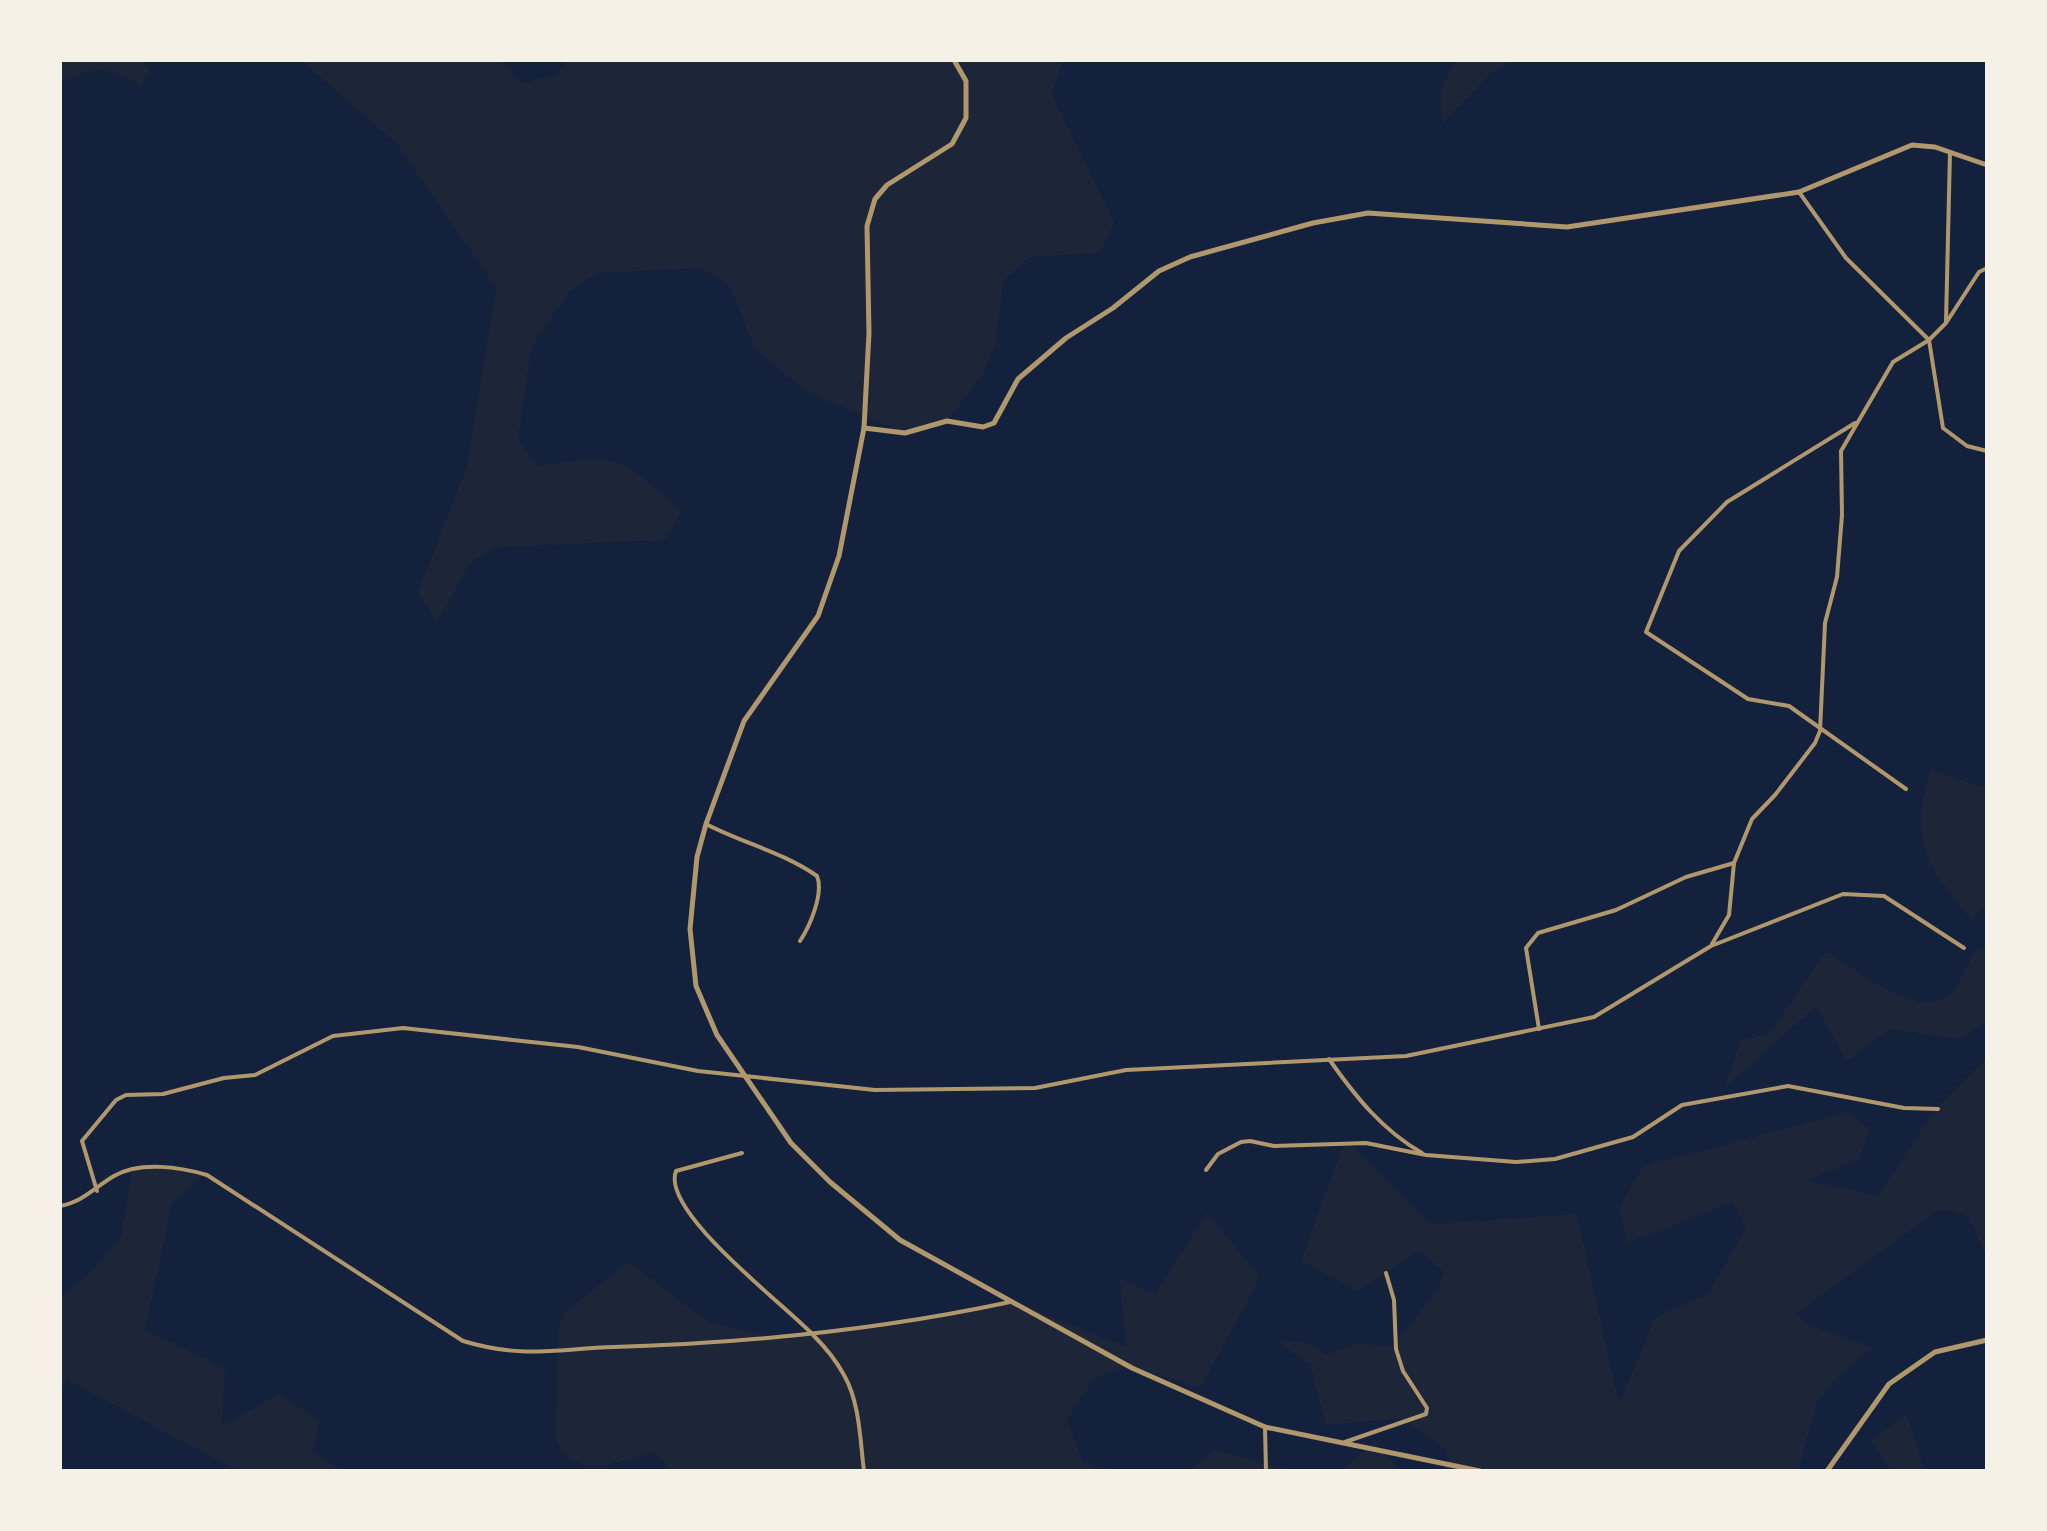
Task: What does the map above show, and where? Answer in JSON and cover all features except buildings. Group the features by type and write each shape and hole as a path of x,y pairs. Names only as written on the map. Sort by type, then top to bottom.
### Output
{"street":[{"path":"954,60 966,81 966,118 952,144 887,185 875,199 867,226 869,333 864,428 829,591 818,616 744,721 706,824 693,890 692,962 696,986 717,1035 791,1143 830,1182 900,1240 1132,1368 1265,1427 1480,1471"},
{"path":"864,428 905,433 947,421 983,427 994,423 1018,379 1066,338 1113,308 1159,271 1190,257 1313,223 1368,213 1567,227 1799,192 1912,145 1950,152 1987,165"},
{"path":"1946,323 1950,152"},
{"path":"1799,192 1846,258 1929,340 1943,428 1967,446 1987,451"},
{"path":"1711,946 1732,903 1734,863 1752,819 1775,795 1820,731 1825,623 1837,577 1842,515 1841,451 1893,362 1929,340 1946,323 1979,272 1987,268"},
{"path":"1858,421 1788,468 1727,502 1679,551 1646,632 1748,699 1789,706 1820,731 1906,789"},
{"path":"706,824 737,840 778,854 817,876 819,888 809,925 800,941"},
{"path":"1539,1029 1526,948 1538,933 1616,910 1686,877 1734,863"},
{"path":"97,1191 82,1141 116,1100 126,1095 163,1094 224,1078 255,1075 333,1036 403,1028 425,1029 467,1037 578,1047 642,1062 875,1090 1035,1088 1126,1070 1406,1056 1594,1017 1711,946 1843,894 1884,896 1964,948"},
{"path":"1329,1059 1378,1121 1397,1139 1426,1155"},
{"path":"1206,1170 1214,1157 1241,1142 1274,1146 1366,1143 1426,1155 1516,1162 1555,1159 1633,1137 1682,1105 1788,1086 1904,1108 1938,1109"},
{"path":"742,1153 676,1171 675,1182 702,1233 784,1312 813,1335 844,1374 854,1396 864,1471"},
{"path":"60,1206 97,1191 120,1173 154,1166 185,1168 207,1175 463,1341 502,1353 813,1335 924,1320 1012,1301"},
{"path":"1342,1443 1426,1414 1427,1408 1403,1371 1396,1349 1394,1300 1386,1273"},
{"path":"1827,1471 1889,1384 1935,1352 1987,1340"},
{"path":"1265,1427 1266,1471"}],"shaded area":[{"path":"60,60 142,60 150,72 141,85 103,70 65,80 60,79"},
{"path":"301,60 501,60 521,83 557,75 568,60 1062,60 1052,94 1115,224 1099,253 1029,257 1004,280 995,344 983,374 947,421 905,433 808,393 755,349 729,285 701,268 598,273 570,290 531,348 518,440 538,466 587,460 618,463 644,479 681,512 665,540 497,547 470,563 437,622 418,592 467,467 496,288 397,144"},
{"path":"1457,60 1513,60 1491,73 1442,123 1441,89"},
{"path":"1931,770 1987,788 1987,903 1972,921 1944,885 1926,852 1921,815"},
{"path":"1977,948 1987,951 1987,1022 1958,1039 1890,1029 1847,1061 1816,1006 1724,1089 1740,1041 1770,1033 1826,951 1868,979 1902,996 1934,1001 1952,992"},
{"path":"1987,1058 1987,1257 1968,1217 1952,1211 1935,1212 1796,1314 1808,1324 1871,1348 1838,1377 1817,1403 1798,1471 1444,1471 1449,1464 1446,1450 1401,1418 1326,1425 1310,1365 1277,1341 1305,1342 1327,1355 1355,1344 1394,1346 1438,1288 1444,1272 1419,1250 1358,1291 1301,1261 1342,1148 1348,1141 1431,1224 1577,1214 1619,1404 1655,1318 1709,1293 1746,1228 1733,1202 1628,1243 1619,1209 1643,1166 1848,1112 1870,1130 1859,1159 1806,1180 1878,1196 1936,1108"},
{"path":"151,1165 183,1167 204,1174 172,1204 145,1330 225,1368 221,1426 280,1394 319,1420 314,1451 341,1471 238,1471 67,1380 60,1398 60,1298 93,1270 122,1235 132,1170"},
{"path":"1207,1212 1260,1277 1201,1388 1130,1366 1094,1378 1067,1420 1083,1463 1122,1471 671,1471 655,1452 599,1466 586,1465 564,1453 556,1440 558,1327 566,1311 628,1262 710,1323 770,1336 922,1319 1010,1300 1126,1347 1120,1279 1155,1295"},
{"path":"1907,1414 1926,1471 1892,1471 1871,1441"},
{"path":"1375,1442 1400,1471 1341,1471"},
{"path":"1215,1449 1290,1471 1189,1471"}]}
